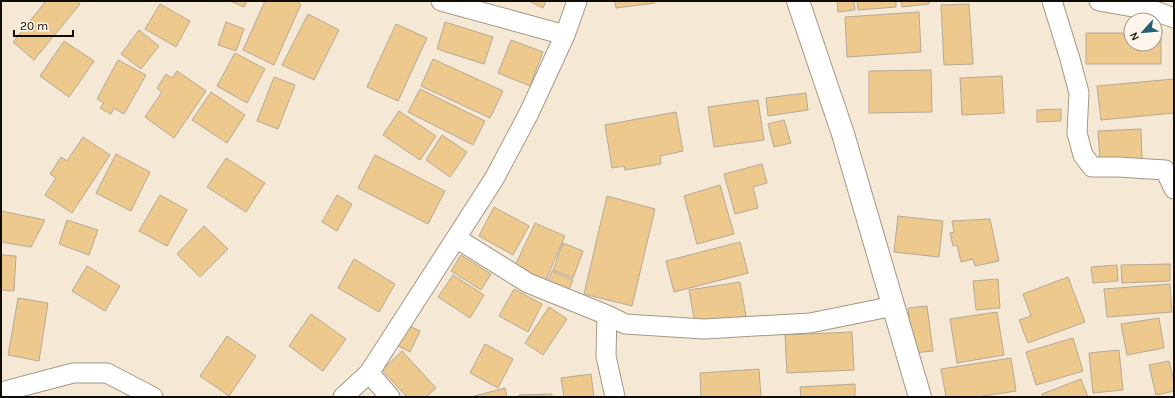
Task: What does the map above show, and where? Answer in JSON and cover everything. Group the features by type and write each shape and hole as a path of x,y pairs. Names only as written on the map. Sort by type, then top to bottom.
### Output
{"street":[{"path":"441,1 565,35"},
{"path":"343,397 369,373 494,179 529,113 565,35 577,1"},
{"path":"798,1 843,134 920,397"},
{"path":"1052,1 1070,58 1079,93 1077,133 1083,155 1092,167 1165,170 1174,189"},
{"path":"1099,1 1156,6 1174,18"},
{"path":"456,238 528,283 607,315 625,324 704,329 810,323 894,306"},
{"path":"607,315 606,356 615,397"},
{"path":"1,392 73,374 108,373 154,397"},
{"path":"369,373 390,397"}],"building":[{"path":"46,1 76,1 80,4 34,60 13,42"},
{"path":"230,1 247,1 244,7"},
{"path":"265,1 295,1 301,4 274,65 243,50"},
{"path":"529,1 546,1 543,8"},
{"path":"615,1 655,1 655,3 616,8"},
{"path":"837,1 854,1 855,10 838,12"},
{"path":"857,1 896,1 896,7 858,10"},
{"path":"901,1 929,1 929,4 902,7"},
{"path":"160,4 190,21 176,47 145,29"},
{"path":"969,4 973,64 944,65 941,5"},
{"path":"919,12 921,52 847,57 845,17"},
{"path":"308,14 339,30 314,80 282,65"},
{"path":"226,22 244,29 236,51 218,45"},
{"path":"445,22 493,37 484,64 437,49"},
{"path":"396,24 427,38 398,101 367,87"},
{"path":"139,30 159,46 141,69 121,54"},
{"path":"1086,33 1123,33 1123,52 1161,52 1161,64 1086,64"},
{"path":"511,40 543,52 530,86 498,73"},
{"path":"64,41 94,61 69,97 40,76"},
{"path":"235,53 265,69 247,103 217,86"},
{"path":"433,59 503,91 490,118 421,86"},
{"path":"118,60 146,75 124,114 114,108 111,114 100,108 104,103 97,99"},
{"path":"931,70 932,112 869,113 869,71"},
{"path":"177,71 206,91 174,138 145,117 162,92 157,88 166,74 172,78"},
{"path":"1002,76 1004,113 962,115 960,78"},
{"path":"274,77 295,85 278,129 257,121"},
{"path":"1174,79 1174,113 1101,120 1097,86"},
{"path":"420,89 485,121 473,145 408,112"},
{"path":"211,92 245,115 227,143 192,120"},
{"path":"806,93 808,110 768,116 766,98"},
{"path":"758,100 764,140 714,147 708,107"},
{"path":"1061,109 1061,121 1037,122 1037,110"},
{"path":"399,111 436,136 420,160 383,135"},
{"path":"676,112 683,151 660,156 661,164 625,170 624,166 612,168 605,125"},
{"path":"784,120 791,143 774,147 768,124"},
{"path":"1141,129 1142,159 1100,161 1098,131"},
{"path":"442,135 467,152 450,177 426,160"},
{"path":"83,137 110,155 72,213 45,195 56,178 50,174 61,157 67,161"},
{"path":"116,154 150,172 131,211 96,193"},
{"path":"375,155 445,191 428,224 358,188"},
{"path":"226,158 265,183 246,212 207,187"},
{"path":"762,164 767,183 753,187 758,208 735,214 724,174"},
{"path":"720,185 734,234 697,244 684,196"},
{"path":"160,195 187,210 167,246 139,231"},
{"path":"337,195 352,204 337,231 322,222"},
{"path":"607,196 655,209 632,306 584,294"},
{"path":"494,207 529,226 513,255 479,236"},
{"path":"1,211 45,220 31,247 1,242"},
{"path":"898,216 943,221 939,257 894,252"},
{"path":"990,219 999,261 975,266 973,259 961,262 957,245 953,246 950,233 954,232 952,221"},
{"path":"67,220 98,230 89,255 59,244"},
{"path":"535,223 565,236 545,282 514,268"},
{"path":"204,226 228,249 200,277 177,254"},
{"path":"740,242 748,273 674,292 666,261"},
{"path":"563,243 583,251 573,278 553,270"},
{"path":"1,255 16,256 14,291 1,290"},
{"path":"461,255 491,274 481,290 451,271"},
{"path":"354,259 395,284 379,312 338,288"},
{"path":"1170,264 1170,281 1122,283 1121,265"},
{"path":"1117,265 1118,281 1093,283 1091,267"},
{"path":"87,266 120,286 105,311 72,291"},
{"path":"552,271 573,280 568,292 547,283"},
{"path":"453,275 484,295 470,318 438,297"},
{"path":"1068,277 1085,322 1028,343 1019,320 1031,316 1023,294"},
{"path":"998,279 1000,308 976,310 973,281"},
{"path":"740,282 746,316 695,324 689,290"},
{"path":"1170,284 1172,312 1107,317 1104,289"},
{"path":"514,289 542,304 528,332 499,316"},
{"path":"18,298 48,303 39,361 8,355"},
{"path":"927,306 933,351 914,353 908,308"},
{"path":"549,307 567,319 543,355 525,343"},
{"path":"997,312 1004,355 957,363 950,319"},
{"path":"311,314 346,339 323,371 289,346"},
{"path":"1159,318 1164,348 1127,355 1121,324"},
{"path":"407,325 420,331 410,352 396,345"},
{"path":"852,332 854,370 787,373 785,335"},
{"path":"227,336 256,356 229,396 200,376"},
{"path":"1073,338 1083,371 1036,385 1026,352"},
{"path":"485,344 513,359 498,388 470,373"},
{"path":"1119,350 1123,390 1093,393 1089,353"},
{"path":"402,351 436,388 426,397 407,397 382,370"},
{"path":"1011,358 1016,391 977,397 946,397 941,369"},
{"path":"1169,361 1174,381 1174,391 1156,395 1149,365"},
{"path":"759,369 761,397 701,397 700,373"},
{"path":"591,374 594,397 564,397 561,378"},
{"path":"1081,379 1088,397 1043,397 1042,394"},
{"path":"855,384 855,397 801,397 800,387"},
{"path":"505,388 507,397 471,397"},
{"path":"552,394 552,397 519,397 519,395"}]}
